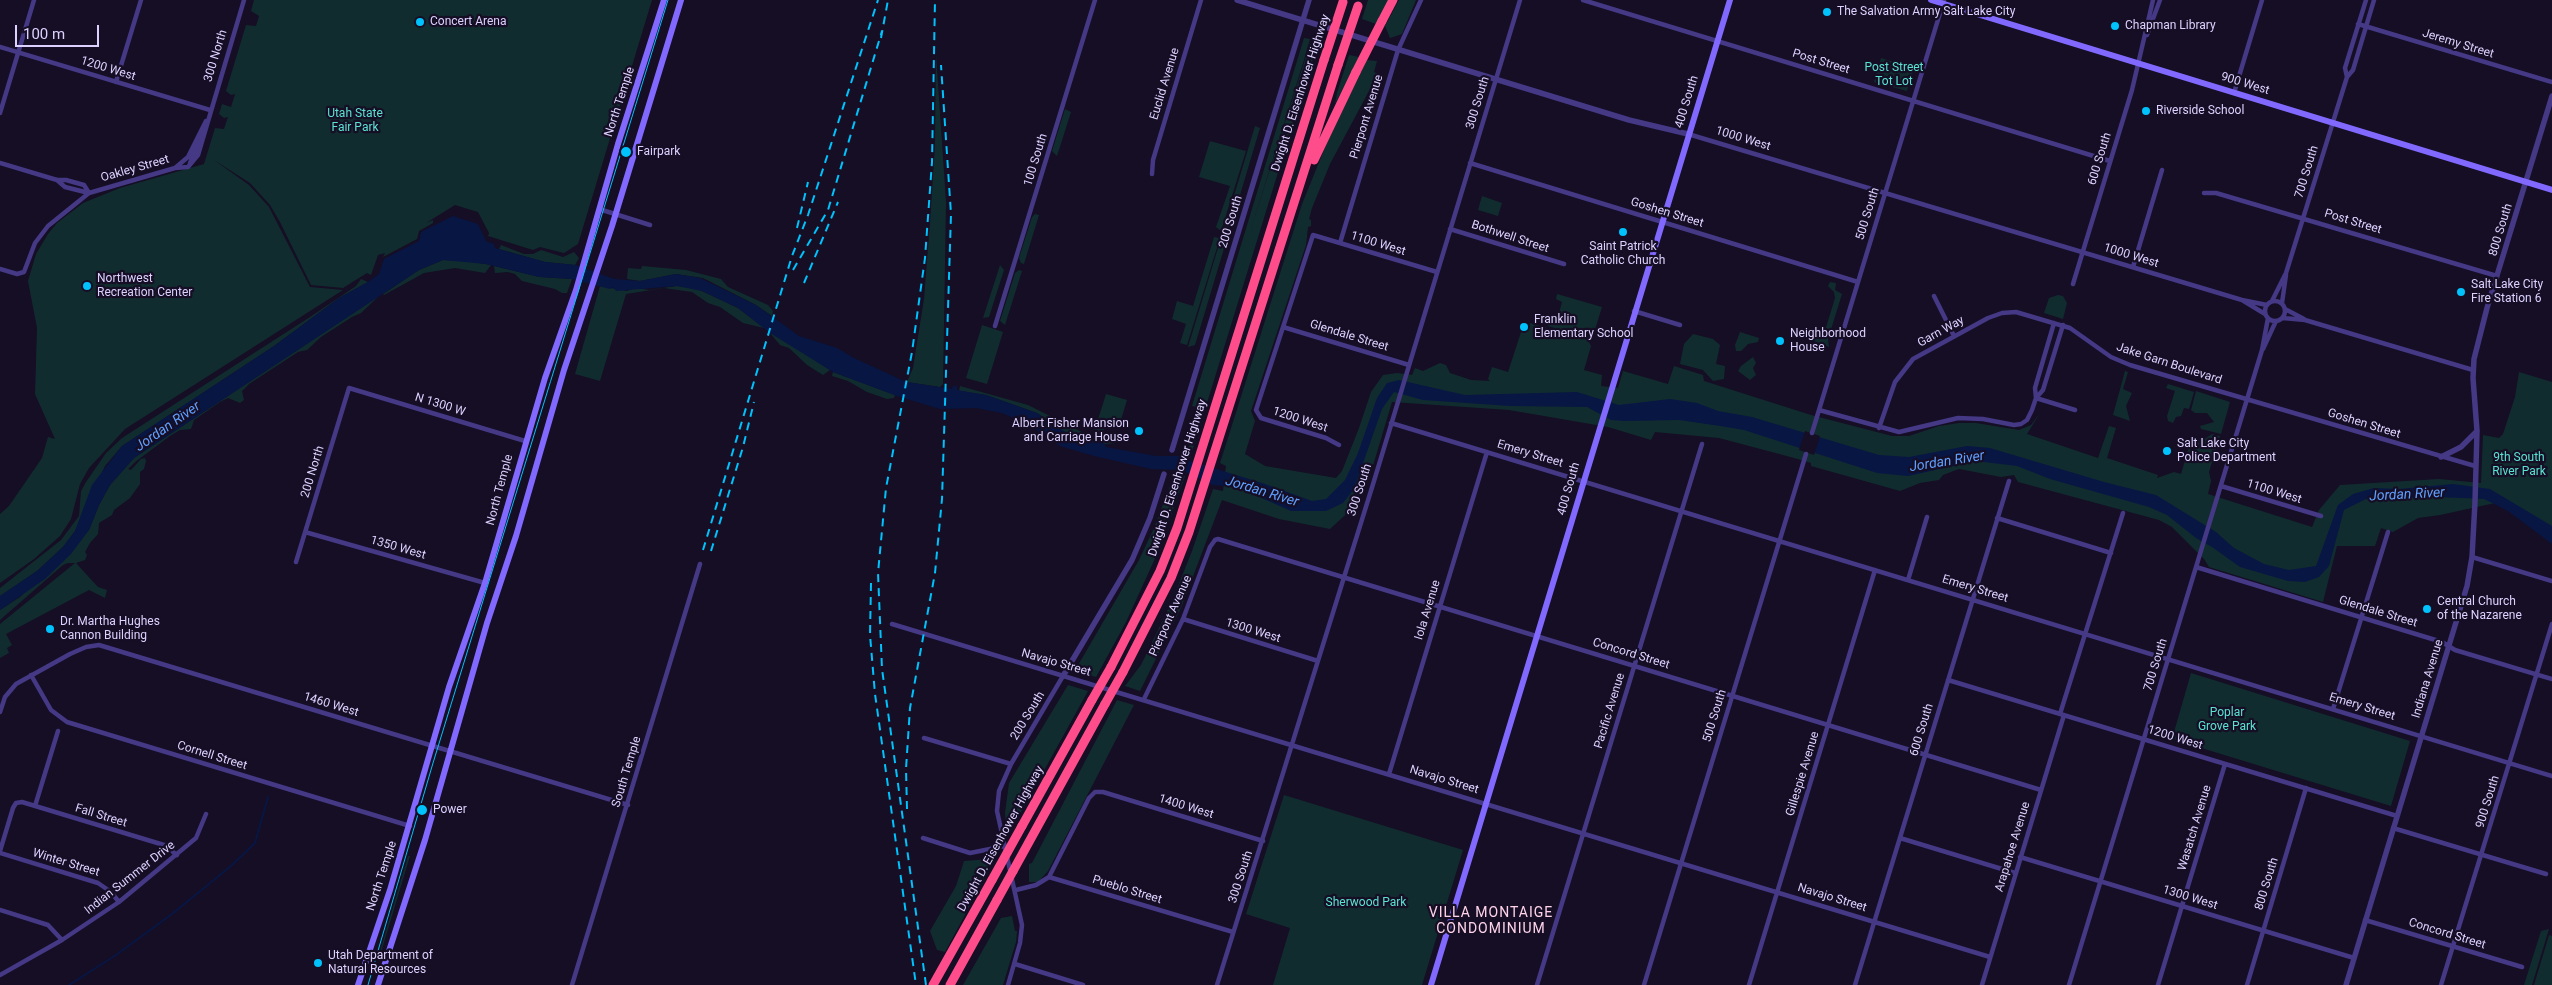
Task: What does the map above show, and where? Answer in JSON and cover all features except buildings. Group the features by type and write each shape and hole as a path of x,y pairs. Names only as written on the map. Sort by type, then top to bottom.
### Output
{"highway":[{"path":"1294,206 1326,133 1393,0"},
{"name":"Dwight D. Eisenhower Highway","path":"933,985 1092,700 1160,571 1200,456 1343,1"},
{"name":"Dwight D. Eisenhower Highway","path":"950,985 1123,672 1171,578 1203,490 1358,3"}],"main road":[{"name":"North Temple","path":"358,985 410,826 431,746 485,583 544,378 576,290 599,208 664,0"},
{"path":"378,985 451,753 478,653 516,536 564,370 616,214 680,0"},
{"name":"400 South","path":"1431,985 1634,311 1730,0"},
{"name":"900 West","path":"1931,0 1944,2 2552,190"}],"street":[{"path":"0,113 34,0"},
{"path":"116,82 141,0"},
{"name":"300 North","path":"175,168 188,167 198,154 244,0"},
{"name":"100 South","path":"995,326 1095,0"},
{"name":"Euclid Avenue","path":"1152,174 1153,160 1201,0"},
{"name":"1000 West","path":"1237,0 1629,120 1688,134 1886,192 2242,300 2267,304"},
{"name":"200 South","path":"1172,450 1309,0"},
{"name":"Pierpont Avenue","path":"1340,243 1398,50 1421,0"},
{"name":"300 South","path":"1217,985 1392,423 1520,0"},
{"name":"Post Street","path":"1583,0 2110,161"},
{"name":"600 South","path":"2073,284 2138,63 2153,0"},
{"name":"600 South","path":"2145,38 2160,0"},
{"path":"2234,93 2262,0"},
{"name":"700 South","path":"2347,77 2345,68 2366,0"},
{"name":"700 South","path":"2272,301 2286,273 2347,77 2353,70 2374,0"},
{"name":"500 South","path":"1812,433 1944,2"},
{"name":"Jeremy Street","path":"2358,24 2552,82"},
{"name":"1200 West","path":"0,47 210,110"},
{"name":"800 South","path":"2473,370 2482,325 2552,96"},
{"name":"300 North","path":"184,161 192,152 208,118"},
{"name":"Oakley Street","path":"0,163 56,180 66,180 84,185 89,193 175,168 184,161"},
{"name":"Goshen Street","path":"1470,163 1858,282"},
{"path":"2133,267 2162,170"},
{"path":"0,269 22,274 36,243 48,226 89,193"},
{"name":"Post Street","path":"2204,193 2216,193 2497,276"},
{"path":"599,208 650,225"},
{"name":"Bothwell Street","path":"1450,229 1564,264"},
{"name":"1100 West","path":"1283,327 1313,235 1437,272"},
{"name":"700 South","path":"2282,303 2286,273"},
{"path":"1934,296 1954,336"},
{"name":"1000 West","path":"2242,300 2266,316"},
{"path":"2305,320 2285,309 2282,303 2272,301 2267,304 2266,316 2276,321 2283,318 2305,320 2473,370"},
{"path":"2283,318 2285,309"},
{"path":"1634,311 1680,325"},
{"name":"Garn Way","path":"1879,428 1892,388 1903,369 1919,355 2002,313 2023,313 2054,322"},
{"name":"700 South","path":"2262,350 2266,316"},
{"name":"700 South","path":"2069,985 2262,350 2276,321"},
{"path":"2036,398 2035,388 2054,322"},
{"name":"Jake Garn Boulevard","path":"2054,322 2083,335 2116,360 2247,399"},
{"path":"1819,410 1879,428 1902,432 1942,420 1966,418 2018,425 2029,417 2036,398 2043,390 2063,325"},
{"name":"1200 West","path":"1283,327 1256,406 1256,414 1261,418 1326,438 1339,445"},
{"name":"Glendale Street","path":"1283,327 1409,365"},
{"name":"Indiana Avenue","path":"2346,985 2467,586 2472,557 2477,431 2473,370"},
{"name":"N 1300 W","path":"349,388 525,442"},
{"name":"200 North","path":"296,562 349,388"},
{"path":"2036,398 2075,410"},
{"name":"Goshen Street","path":"2247,399 2475,466"},
{"name":"Emery Street","path":"1392,423 2552,776"},
{"path":"2441,457 2461,447 2477,431"},
{"name":"Pacific Avenue","path":"1537,985 1702,444"},
{"name":"Iola Avenue","path":"1389,774 1487,452"},
{"name":"500 South","path":"1644,985 1806,454"},
{"name":"200 South","path":"1008,985 1015,964 1022,931 1016,890 997,811 1002,784 1011,764 1132,560 1150,518 1164,474"},
{"name":"600 South","path":"1855,985 2009,481"},
{"name":"1100 West","path":"2221,486 2321,516"},
{"name":"Arapahoe Avenue","path":"1982,985 2041,790 2085,634 2123,513"},
{"path":"1908,580 1927,517"},
{"path":"1997,518 2111,553"},
{"name":"1350 West","path":"305,532 485,583"},
{"path":"2333,709 2388,532"},
{"name":"Pierpont Avenue","path":"1144,700 1183,620 1210,546 1215,540"},
{"name":"Concord Street","path":"1215,540 1440,606 2041,790"},
{"path":"2472,557 2552,582"},
{"name":"South Temple","path":"572,985 700,564"},
{"name":"Glendale Street","path":"2196,567 2442,642 2448,647 2552,679"},
{"name":"Gillespie Avenue","path":"1749,985 1875,570"},
{"name":"1300 West","path":"1183,620 1318,661"},
{"name":"Navajo Street","path":"892,624 1990,957"},
{"name":"900 South","path":"2441,985 2552,624"},
{"name":"1460 West","path":"0,712 8,692 16,684 80,650 100,645 451,753 628,805"},
{"name":"Cornell Street","path":"31,675 51,710 67,722 410,826"},
{"name":"1200 West","path":"1948,680 2397,816"},
{"path":"35,806 58,731"},
{"path":"924,738 1011,764"},
{"name":"Wasatch Avenue","path":"2158,985 2225,764"},
{"name":"800 South","path":"2247,985 2306,788"},
{"name":"1400 West","path":"1049,877 1089,798 1095,792 1103,792 1263,841"},
{"name":"Fall Street","path":"0,852 16,802 164,845 177,855"},
{"name":"Indian Summer Drive","path":"0,975 62,940 119,902 198,836 206,814"},
{"path":"2393,828 2546,874"},
{"path":"923,838 970,853 1005,846"},
{"path":"1900,838 2016,873"},
{"name":"Winter Street","path":"0,852 98,883 111,892 119,902"},
{"name":"1300 West","path":"2020,856 2354,958"},
{"path":"1016,890 1036,885 1049,877"},
{"name":"Pueblo Street","path":"1049,877 1233,932"},
{"path":"0,910 48,925 62,940"},
{"name":"Concord Street","path":"2365,920 2522,967"},
{"path":"1015,964 1083,985"}],"green space":[{"name":"Utah State Fair Park","path":"254,0 652,0 578,244 564,253 540,247 533,250 488,236 489,233 478,212 455,205 426,223 433,220 433,223 419,231 417,239 383,257 385,253 378,255 371,275 367,273 343,288 311,285 270,205 250,183 214,160 249,185 269,207 310,287 343,290 125,429 89,468 80,484 71,519 60,536 34,559 0,583 0,514 9,506 42,458 48,437 55,439 35,394 37,328 28,281 36,254 57,223 83,203 120,188 204,164 215,128 224,129 228,117 224,118 219,114 222,104 231,107 235,94 231,95 226,91 246,25 256,26 259,16 251,11"},
{"path":"1368,0 1389,0 1376,24 1362,19"},
{"path":"1399,0 1416,0 1402,34 1390,38 1385,26"},
{"path":"1304,38 1310,39 1248,238 1310,44 1317,46 1190,458 1187,452 1193,436 1191,428 1196,407 1192,406"},
{"path":"936,54 946,202 943,384 940,387 907,382 913,368 924,299 935,145"},
{"path":"1349,55 1359,57 1335,104 1337,93"},
{"name":"Post Street Tot Lot","path":"1881,58 1914,68 1907,91 1874,82"},
{"name":"9th South River Park","path":"1367,60 1377,61 1374,72 1378,74 1330,164 1312,208 1309,219 1311,220 1311,226 1308,227 1306,245 1251,411 1255,421 1245,454 1265,466 1336,478 1342,471 1371,392 1383,375 1397,373 1412,375 1415,368 1423,371 1440,363 1446,365 1450,373 1471,380 1490,381 1488,379 1492,367 1508,372 1522,329 1528,331 1530,323 1588,340 1591,346 1584,370 1602,375 1601,386 1618,388 1623,371 1668,384 1674,366 1703,375 1704,381 1811,415 1892,436 1909,436 1939,426 1959,423 1976,423 2019,430 2031,425 2040,413 2027,434 2098,458 2109,426 2116,428 2107,458 2158,475 2157,478 2174,472 2181,474 2192,437 2203,440 2212,434 2220,436 2209,472 2211,481 2208,494 2312,527 2319,510 2340,485 2439,479 2481,483 2483,435 2499,438 2503,434 2515,397 2519,372 2552,382 2552,528 2495,503 2418,518 2393,532 2381,528 2375,546 2337,546 2323,602 2209,567 2204,559 2172,527 2159,520 2018,482 2014,475 2001,477 1959,469 1943,475 1939,480 1920,483 1900,491 1811,466 1811,463 1798,459 1719,438 1655,432 1651,440 1608,427 1509,410 1392,402 1369,479 1355,506 1330,529 1279,519 1222,500 1181,608 1140,691 1125,686 1141,665 1172,601 1192,551 1213,489 1223,491 1226,466 1220,463 1302,204 1333,128"},
{"path":"1065,109 1071,112 1057,156 1052,151"},
{"path":"1255,126 1260,128 1229,232 1223,232"},
{"path":"1210,141 1246,151 1221,231 1216,227 1230,186 1199,177"},
{"path":"1482,196 1502,203 1498,216 1478,210"},
{"path":"1035,214 1039,215 1024,264 1021,263 1019,258 1032,217"},
{"path":"1214,237 1220,238 1187,345 1180,343 1186,324 1172,319 1177,301 1193,306"},
{"path":"1221,238 1226,242 1195,345 1188,347"},
{"path":"501,245 524,254 533,254 541,250 563,257 574,252 579,258 575,265 545,262 499,249"},
{"path":"443,260 491,265 485,273 455,268 424,273 383,294 419,270"},
{"path":"1000,265 1004,270 989,317 983,318"},
{"path":"494,266 540,277 572,279 567,293 562,293 555,289 522,281 515,274 508,272 495,273"},
{"path":"642,266 686,270 721,279 728,287 768,305 773,311 772,316 756,305 703,278 676,274 640,281 627,279 628,268 641,269"},
{"path":"1019,270 1022,271 1005,325 1000,321 1015,273"},
{"path":"361,279 368,282 339,298 274,346 122,446 105,466 75,531 63,547 37,571 0,596 0,588 61,540 79,516 81,491 86,482 106,453 122,438 310,317 356,286"},
{"path":"1830,282 1836,283 1835,290 1842,294 1828,339 1829,347 1811,340 1811,338 1820,338 1824,334 1835,298 1834,292 1828,286"},
{"path":"600,286 627,291 635,288 649,290 677,286 689,287 738,308 764,328 743,323 720,307 708,303 692,292 664,288 626,294 600,381 575,374"},
{"path":"1557,294 1602,307 1593,336 1588,339 1548,326 1550,320 1557,321 1562,302 1556,299"},
{"path":"2058,295 2063,296 2067,303 2063,319 2044,313 2049,298"},
{"path":"379,296 361,313 321,337 307,350 298,352 249,384 242,391 244,400 240,403 228,398 220,402 194,420 191,429 180,430 135,462 128,469 131,470 141,459 145,458 146,461 144,469 140,472 140,484 130,498 114,510 112,515 99,523 98,534 85,552 87,555 85,560 76,563 98,587 107,590 105,598 89,590 6,634 12,645 7,648 9,653 0,658 0,624 75,563 63,565 0,620 0,610 20,597 89,530 99,505 110,485 134,458"},
{"path":"982,325 1003,332 987,384 966,378"},
{"path":"1740,332 1759,338 1758,342 1748,344 1741,351 1736,351 1735,345"},
{"path":"770,333 781,338 830,370 823,375 807,365 789,348 780,345"},
{"path":"1693,334 1713,339 1720,345 1716,364 1725,366 1724,379 1713,381 1703,370 1680,364 1684,344"},
{"path":"1753,357 1756,363 1753,368 1756,375 1750,380 1738,371 1741,366"},
{"path":"2125,371 2128,372 2123,389 2132,393 2126,406 2130,421 2113,415"},
{"path":"833,372 895,395 894,398 887,399 867,392 848,381 832,376"},
{"path":"2168,384 2194,392 2189,409 2184,408 2181,416 2176,417 2173,423 2168,421 2167,416 2175,391 2166,388"},
{"path":"960,386 1028,405 1094,438 1116,443 1105,444 1065,432 1037,413 986,395 959,391"},
{"path":"2196,391 2230,402 2221,434 2201,429 2200,426 2214,422 2207,413 2195,413 2191,410"},
{"path":"1106,394 1127,400 1120,423 1110,420 1109,424 1106,424 1102,435 1094,432"},
{"path":"1174,475 1185,476 1158,552 1126,622 1096,677 1077,672 1077,667 1139,560 1154,528"},
{"name":"Poplar Grove Park","path":"2191,673 2410,741 2391,806 2172,739"},
{"path":"1068,685 1088,691 1010,832 1006,825 1005,813 1009,783"},
{"path":"1117,700 1134,705 1048,871 1038,882 1029,882 1029,864 1032,863"},
{"name":"Sherwood Park","path":"1284,795 1463,850 1422,985 1273,985 1290,928 1246,914"},
{"path":"408,856 410,856 379,959 378,958"},
{"path":"989,859 987,874 945,952 937,950 930,931 956,886 964,861"},
{"path":"1012,916 1015,931 1017,931 1016,942 1003,985 963,985 1001,918"},
{"path":"2549,929 2532,985 2524,985 2541,931"},
{"path":"2549,935 2552,936 2552,985 2534,985"}],"water":[{"name":"Jordan River","path":"453,216 478,224 486,241 494,244 495,248 545,262 576,265 614,279 640,281 676,274 700,278 756,305 799,336 837,348 906,382 952,389 953,386 957,386 957,390 986,395 1037,413 1065,432 1105,444 1106,447 1156,456 1180,456 1187,460 1262,483 1312,501 1326,499 1345,480 1358,453 1377,398 1387,383 1399,380 1465,395 1577,392 1619,405 1670,399 1697,403 1718,411 1752,417 1879,455 1909,457 1967,446 1990,448 2104,482 2156,495 2216,532 2234,548 2264,564 2289,570 2316,566 2338,505 2353,494 2374,488 2399,489 2453,484 2490,489 2552,526 2552,544 2508,511 2484,499 2437,497 2366,499 2344,510 2329,566 2319,577 2305,582 2288,581 2240,567 2196,538 2167,515 2149,507 2050,479 2017,466 1976,461 1908,476 1877,473 1744,430 1679,420 1611,420 1587,407 1510,406 1423,400 1394,392 1382,409 1354,489 1343,503 1326,511 1291,511 1237,487 1213,485 1181,470 1151,469 1060,446 1028,424 1002,413 976,408 940,409 897,396 833,372 770,333 738,308 702,291 677,286 616,291 613,287 610,289 572,279 539,277 486,264 443,260 419,270 134,458 110,485 99,505 89,530 71,554 45,579 0,610 0,596 37,571 63,547 75,531 92,485 122,446 274,346 339,298 368,282 379,274 384,259 419,241 421,232"}],"pier":[{"path":"1805,431 1820,436 1814,455 1799,450"}],"waterway":[{"path":"69,985 116,955 172,914 231,866 255,843 268,797"}],"tram line":[{"path":"368,985 433,763 668,0"}],"railway":[{"path":"703,550 792,256 808,215 878,0"},
{"path":"881,38 888,0"},
{"path":"926,985 882,669 878,573 886,488 912,352 925,258 932,162 935,0"},
{"path":"793,270 828,210 882,31"},
{"path":"907,809 906,769 910,708 935,573 942,499 951,214 941,65"},
{"path":"797,228 808,182"},
{"path":"804,283 838,202"},
{"path":"711,551 743,447 754,402"},
{"path":"871,583 870,635 875,694 916,985"}],"place":[{"name":"The Salvation Army Salt Lake City","path":"1827,12"},
{"name":"Concert Arena","path":"420,22"},
{"name":"Chapman Library","path":"2115,26"},
{"name":"Riverside School","path":"2146,111"},
{"name":"Fairpark","path":"626,152"},
{"name":"Saint Patrick Catholic Church","path":"1623,232"},
{"name":"Northwest Recreation Center","path":"87,286"},
{"name":"Salt Lake City Fire Station 6","path":"2461,292"},
{"name":"Franklin Elementary School","path":"1524,327"},
{"name":"Neighborhood House","path":"1780,341"},
{"name":"Albert Fisher Mansion and Carriage House","path":"1139,431"},
{"name":"Salt Lake City Police Department","path":"2167,451"},
{"name":"Central Church of the Nazarene","path":"2427,609"},
{"name":"Dr. Martha Hughes Cannon Building","path":"50,629"},
{"name":"Power","path":"422,810"},
{"name":"Utah Department of Natural Resources","path":"318,963"}],"district":[{"name":"VILLA MONTAIGE CONDOMINIUM","path":"1491,922"}]}
